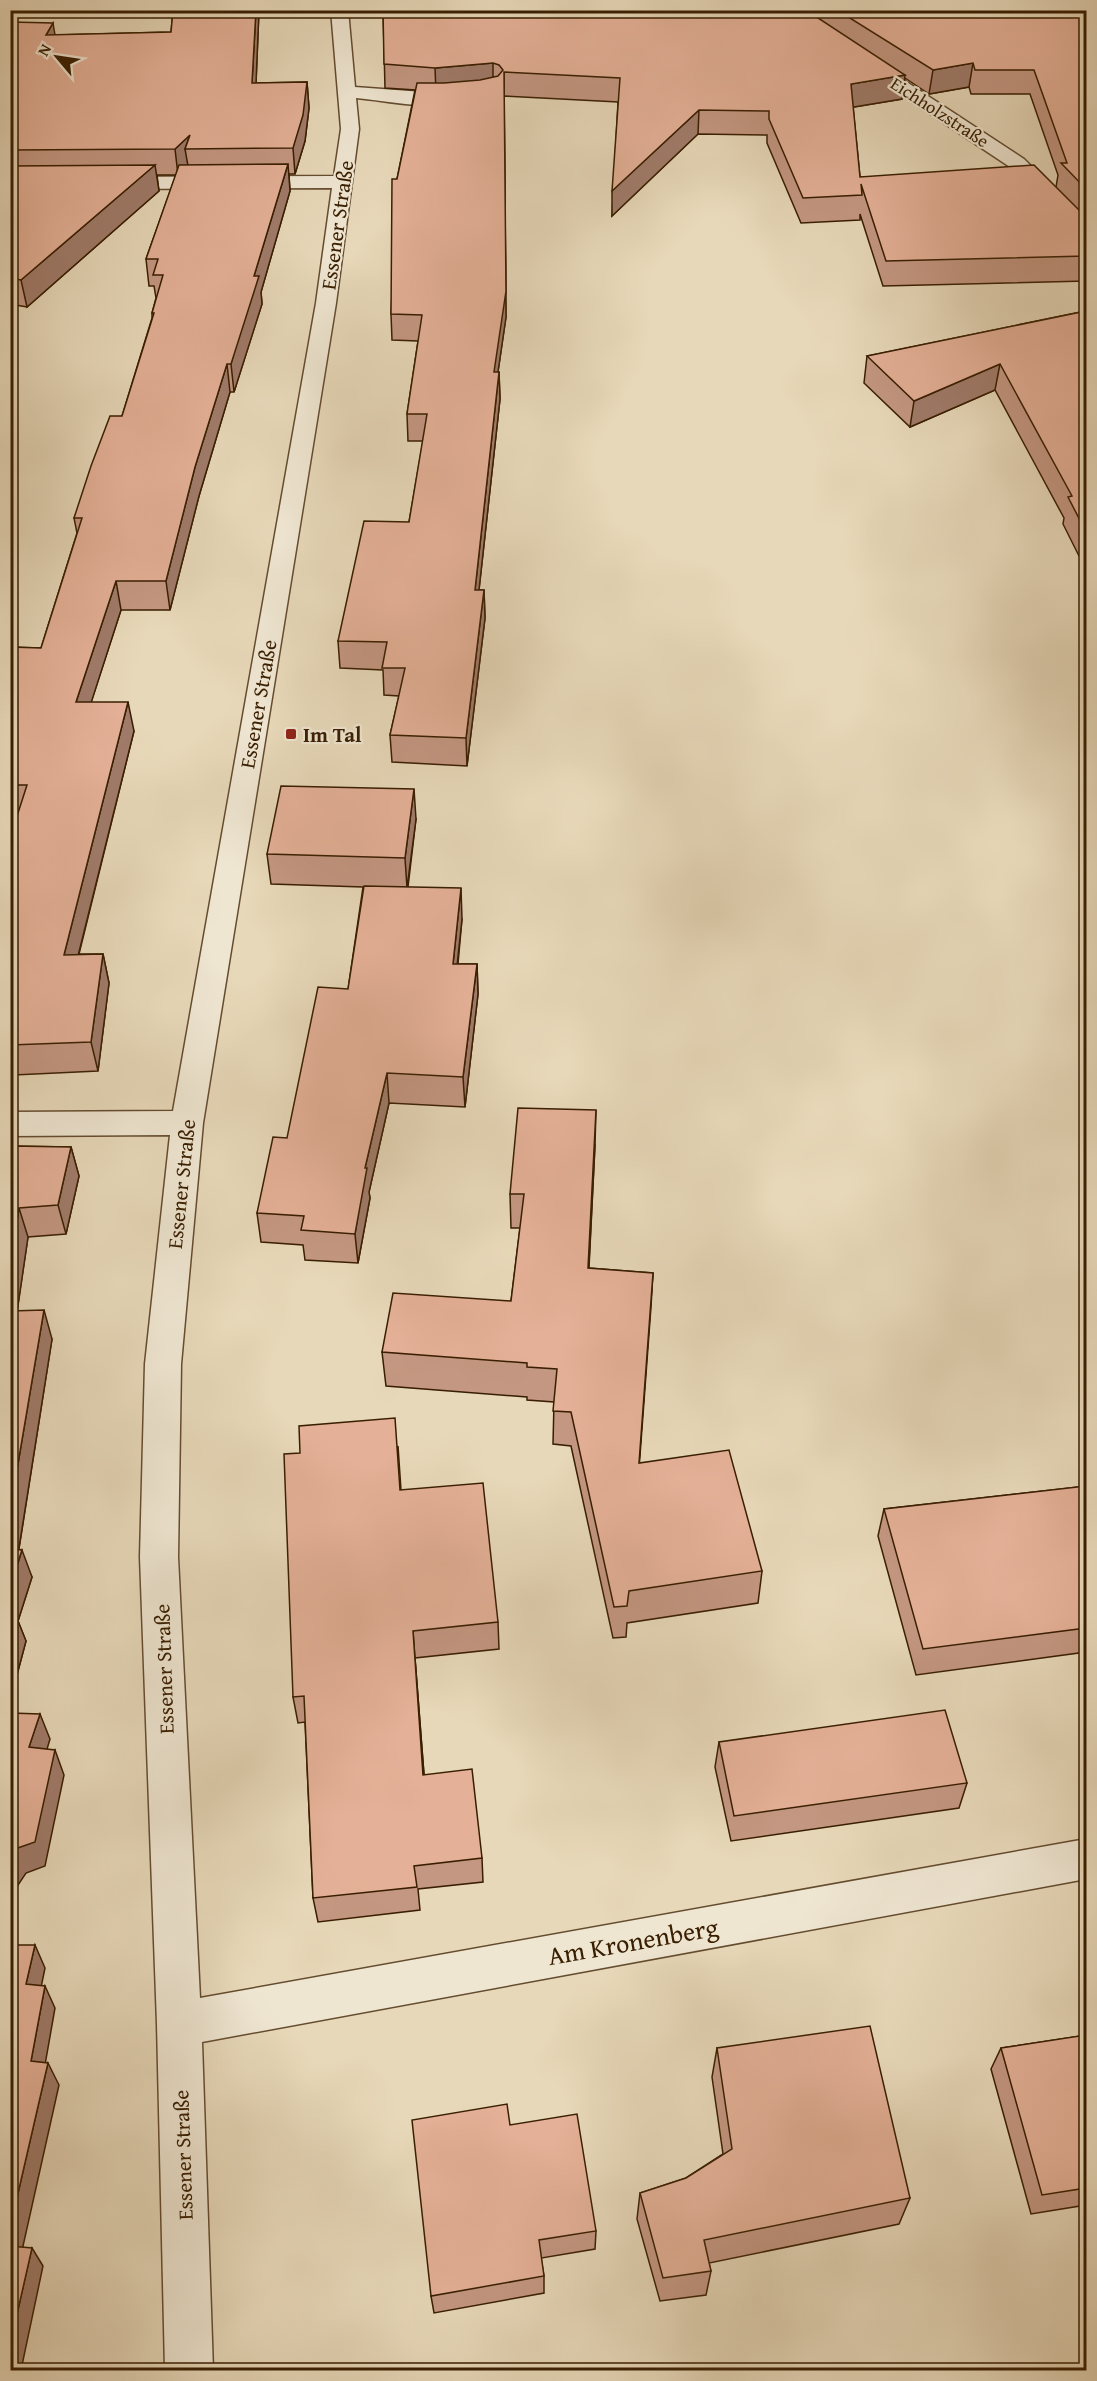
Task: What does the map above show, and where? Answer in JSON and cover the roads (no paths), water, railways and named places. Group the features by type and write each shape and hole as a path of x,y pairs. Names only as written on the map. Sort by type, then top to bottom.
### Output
{"street":[{"name":"Essener Straße","path":"189,2370 179,2024 159,1557 163,1364 187,1123 326,303 350,129 339,10"},
{"name":"Eichholzstraße","path":"849,52 1017,163 1086,232"},
{"path":"346,92 421,99 471,99"},
{"path":"93,184 342,182"},
{"path":"10,1124 187,1123"},
{"name":"Am Kronenberg","path":"179,2024 1086,1859"}],"place":[{"name":"Im Tal","path":"291,734"}]}
